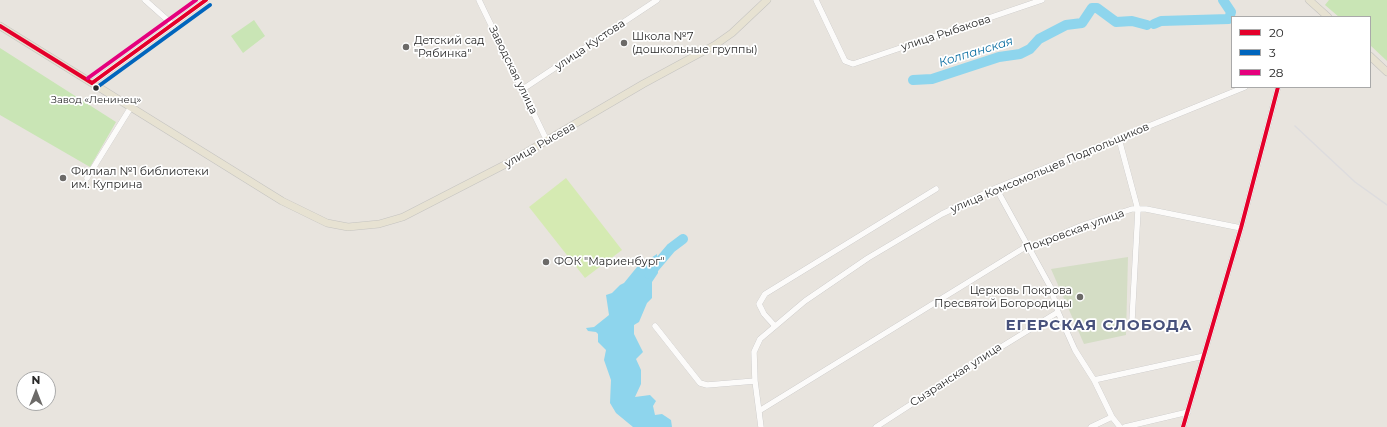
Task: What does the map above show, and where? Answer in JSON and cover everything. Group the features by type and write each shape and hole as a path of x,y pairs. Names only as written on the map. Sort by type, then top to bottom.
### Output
{"main road":[{"name":"улица Рысева","path":"0,26 293,207 313,217 338,226 348,227 379,224 403,217 547,141 643,84 715,45 732,33 767,0"},
{"path":"1309,0 1327,16"},
{"path":"1371,57 1387,72"}],"street":[{"path":"145,0 172,24"},
{"path":"91,83 206,0"},
{"name":"Заводская улица","path":"479,0 547,141"},
{"name":"улица Кустова","path":"523,89 658,0"},
{"name":"улица Рыбакова","path":"816,0 845,61 849,64 853,64 1042,0"},
{"name":"улица Комсомольцев Подпольщиков","path":"761,427 755,381 754,352 760,339 774,325 805,301 868,258 942,214 996,188 1118,140 1243,88"},
{"path":"1183,427 1241,228 1278,88"},
{"path":"87,178 131,107"},
{"path":"1118,140 1138,210 1132,320"},
{"path":"996,188 1051,288 1058,312 1074,350 1094,380 1112,417 1120,427"},
{"path":"774,325 764,314 759,304 765,294 936,189"},
{"name":"Покровская улица","path":"759,412 1027,246 1035,246 1083,225 1132,209 1146,209 1241,228"},
{"name":"Сызранская улица","path":"876,427 967,368 1058,312"},
{"path":"655,326 700,383 707,385 755,381"},
{"path":"1094,380 1204,356"},
{"path":"1125,427 1188,412"},
{"path":"1091,427 1112,417"}],"green space":[{"path":"1329,0 1387,0 1387,61 1371,46 1371,16 1338,16 1325,5"},
{"path":"254,20 265,36 243,53 231,36"},
{"path":"0,48 116,122 90,167 0,115"},
{"path":"566,178 622,250 585,278 529,207"},
{"path":"1128,257 1126,335 1084,344 1051,269"}],"water":[{"path":"657,254 658,273 652,282 652,298 647,303 639,322 634,325 634,334 643,352 636,359 641,370 641,384 635,397 650,395 656,401 653,406 655,415 662,414 671,420 672,427 633,427 616,413 610,403 611,380 604,360 606,350 598,342 598,334 596,332 588,331 586,328 594,327 609,315 606,295 612,293 624,283 637,267"}],"waterway":[{"name":"Колпанская","path":"1154,24 1161,21 1229,19 1231,12 1223,0"},
{"name":"Колпанская","path":"913,80 932,79 999,57 1020,54 1030,49 1039,39 1066,25 1082,23 1092,8 1097,8 1116,22 1132,21 1147,25"},
{"name":"Колпанская","path":"649,274 671,248 683,239"}],"railway":[{"path":"1295,126 1355,182 1387,205"}],"transit line":[{"name":"28","path":"88,78 196,0"},
{"name":"20","path":"92,83 206,0"},
{"name":"3","path":"96,88 210,5"},
{"name":"20","path":"0,26 92,83"},
{"name":"20","path":"1183,427 1241,228 1278,88"}],"place":[{"name":"Школа №7 (дошкольные группы)","path":"624,43"},
{"name":"Детский сад \"Рябинка\"","path":"406,47"},
{"name":"Завод «Ленинец»","path":"96,88"},
{"name":"Филиал №1 библиотеки им. Куприна","path":"63,178"},
{"name":"ФОК \"Мариенбург\"","path":"546,262"},
{"name":"Церковь Покрова Пресвятой Богородицы","path":"1080,297"}],"district":[{"name":"ЕГЕРСКАЯ СЛОБОДА","path":"1099,326"}]}
